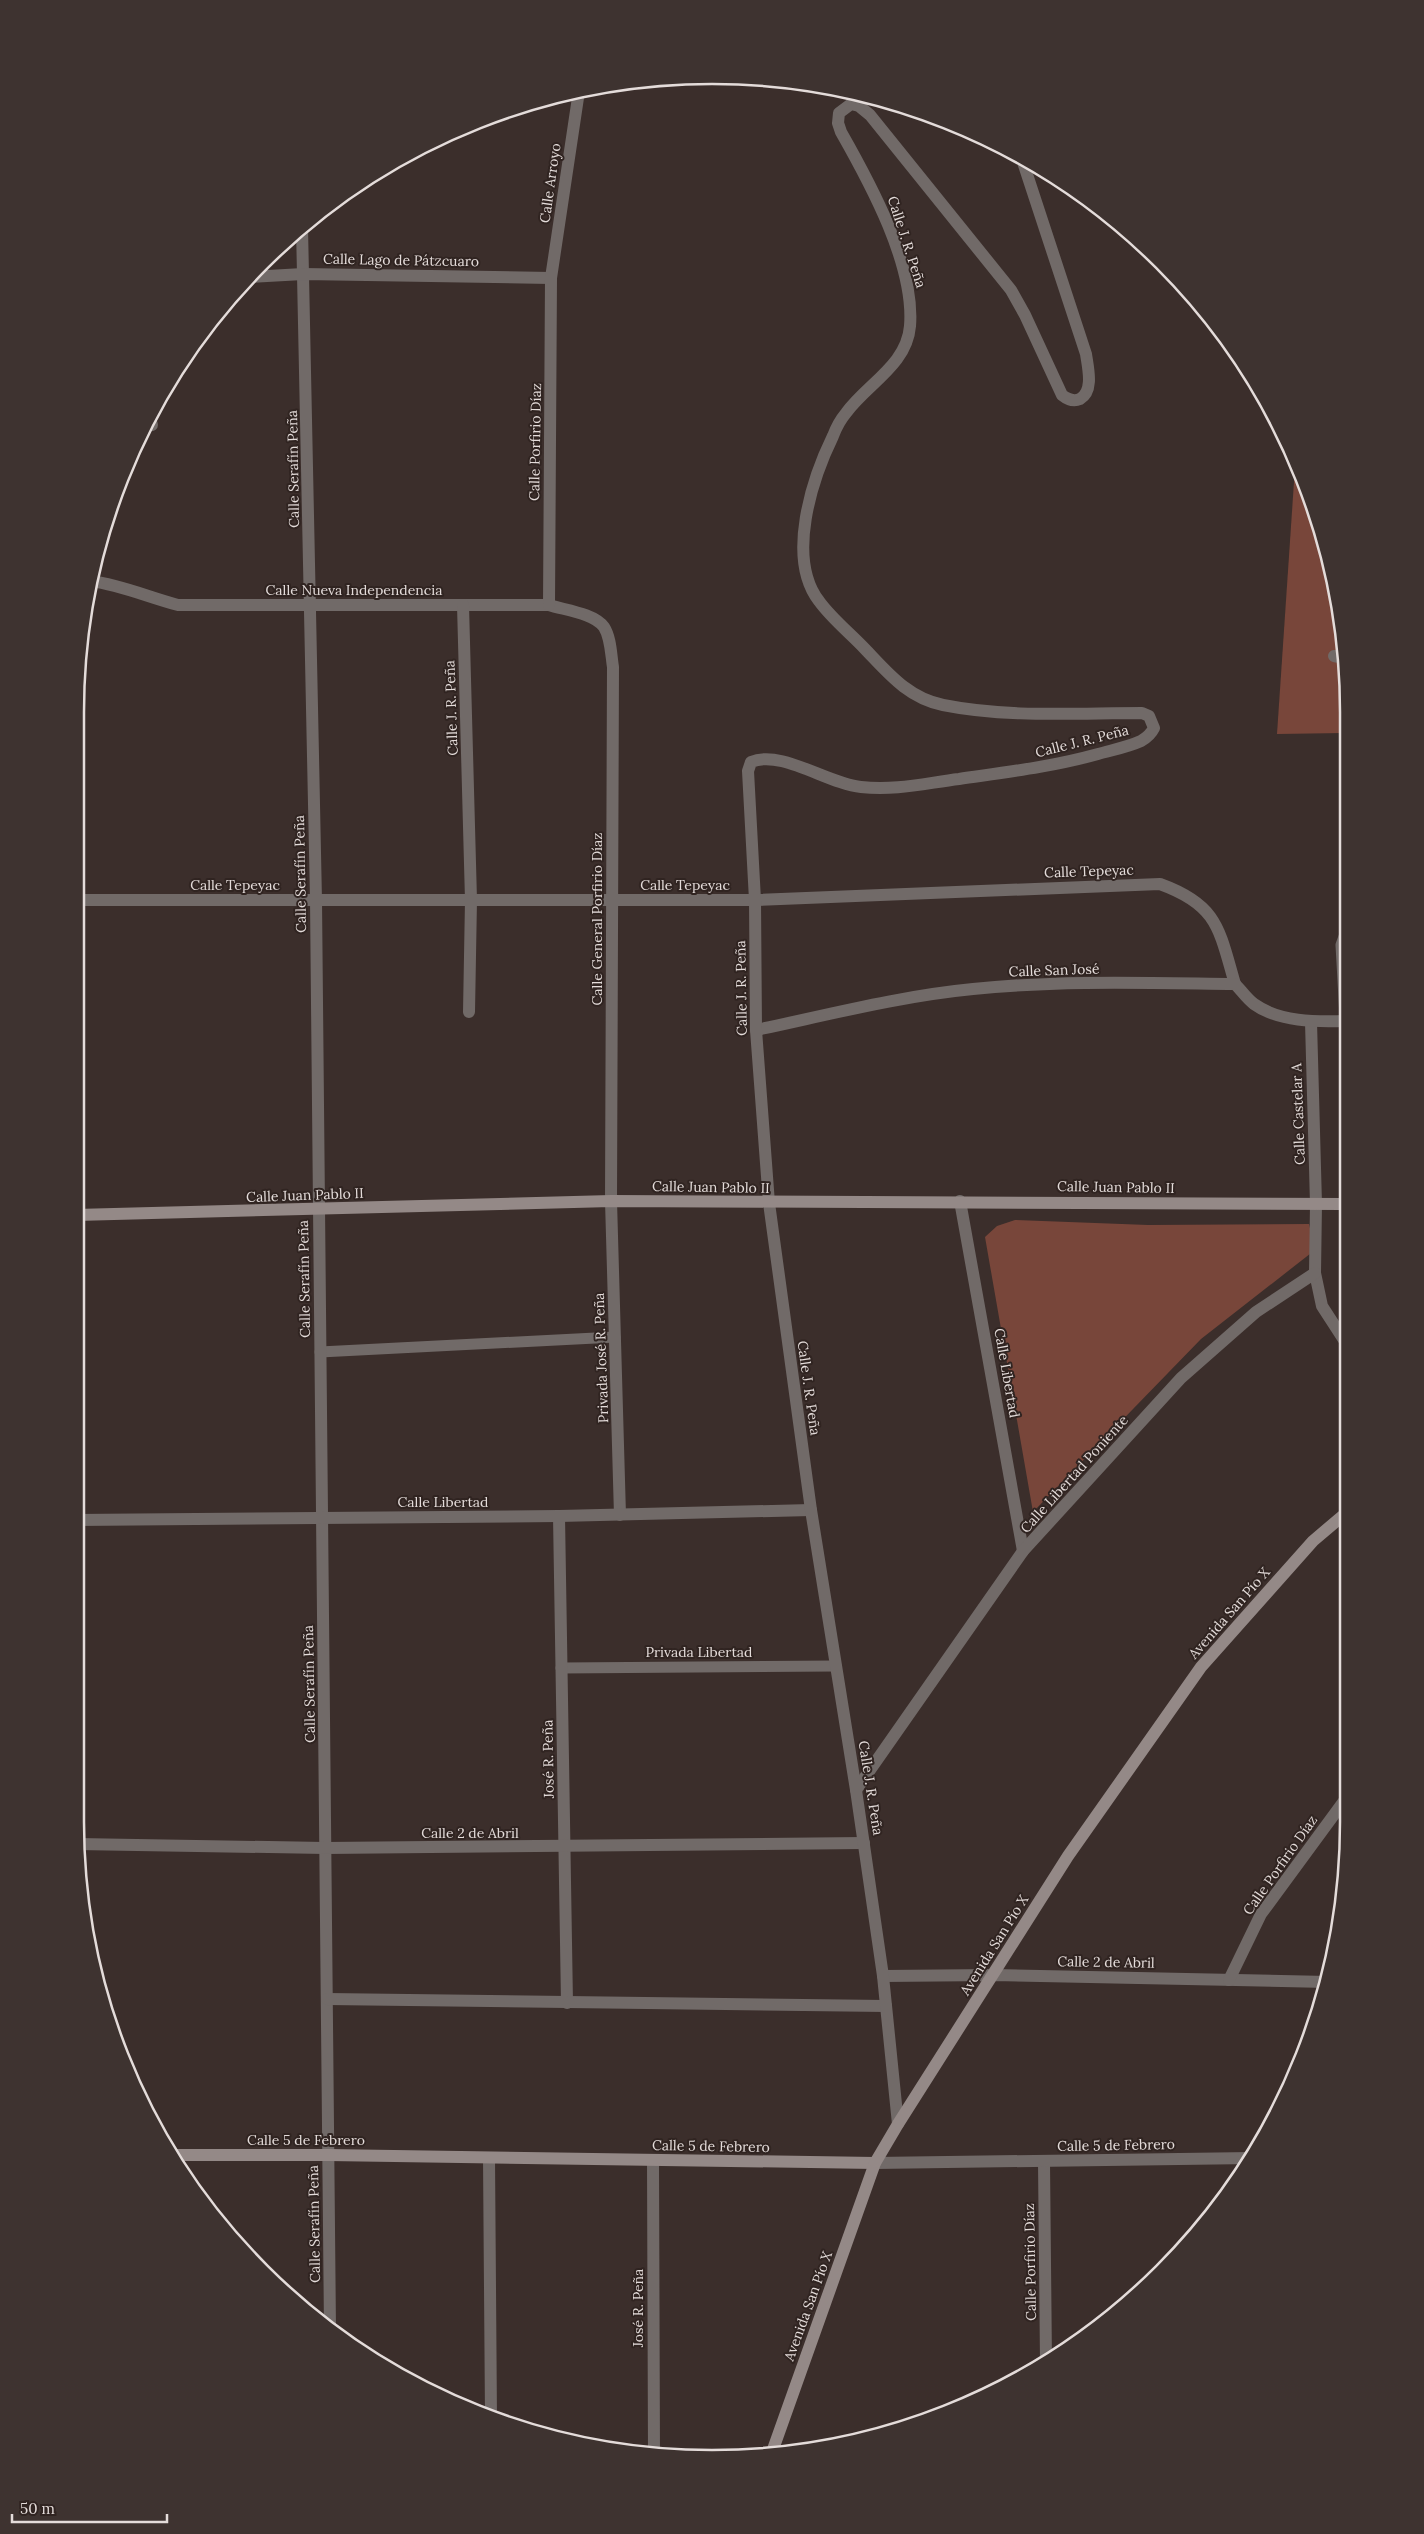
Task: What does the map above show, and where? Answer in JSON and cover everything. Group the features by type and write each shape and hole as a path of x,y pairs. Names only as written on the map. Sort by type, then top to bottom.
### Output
{"street":[{"name":"Calle Arroyo","path":"551,278 578,99"},
{"name":"Calle J. R. Peña","path":"898,2124 883,1976 856,1790 811,1510 769,1203 756,1030 755,900 747,787 748,771 752,762 765,758 778,760 833,781 859,787 898,788 1053,766 1132,744 1150,735 1154,728 1149,716 1142,713 1030,714 942,705 921,698 906,689 891,676 818,600 805,569 804,527 817,470 846,413 901,354 907,342 910,327 907,283 890,231 874,191 841,132 838,123 839,113 851,104 859,106 870,115 1011,290 1025,315 1062,395 1067,399 1076,400 1084,396 1088,386 1086,354 1025,167"},
{"name":"Calle Serafín Peña","path":"302,236 316,900 330,2320"},
{"name":"Calle Lago de Pátzcuaro","path":"260,276 304,274 551,278"},
{"name":"Calle Porfirio Díaz","path":"548,605 551,278"},
{"name":"Calle Nueva Independencia","path":"98,581 117,584 149,597 178,604 548,605 593,618 604,627 608,639"},
{"name":"Calle J. R. Peña","path":"463,605 471,900 468,1012"},
{"name":"Calle General Porfirio Díaz","path":"608,639 612,667 611,1201"},
{"name":"Calle Tepeyac","path":"84,900 755,900 1160,884 1185,893 1204,908 1219,930 1235,984"},
{"name":"Calle San José","path":"756,1030 864,1007 972,989 1088,983 1235,984"},
{"path":"1235,984 1254,1004 1279,1015 1311,1022 1340,1021"},
{"name":"Calle Castelar A","path":"1311,1022 1316,1204"},
{"name":"Calle Juan Pablo II","path":"84,1215 611,1201 1340,1204"},
{"name":"Privada José R. Peña","path":"611,1201 620,1515"},
{"name":"Calle Libertad","path":"960,1201 1023,1551"},
{"path":"1316,1204 1315,1273 1322,1306 1340,1334"},
{"name":"Calle Libertad Poniente","path":"856,1790 1023,1551 1181,1378 1256,1312 1315,1273"},
{"name":"Calle Libertad","path":"84,1520 559,1516 811,1510"},
{"name":"José R. Peña","path":"559,1516 567,2002"},
{"name":"Avenida San Pío X","path":"773,2447 875,2163 898,2124 1068,1856 1201,1667 1313,1541 1340,1518"},
{"name":"Calle Porfirio Díaz","path":"1228,1980 1261,1914 1340,1806"},
{"name":"Calle 2 de Abril","path":"85,1844 325,1848 564,1848 864,1843"},
{"name":"Calle 2 de Abril","path":"883,1976 994,1975 1320,1982"},
{"path":"327,1999 886,2006"},
{"name":"Calle 5 de Febrero","path":"180,2155 328,2155 875,2163 1242,2158"},
{"path":"489,2158 491,2409"},
{"name":"José R. Peña","path":"653,2160 654,2447"},
{"name":"Calle Porfirio Díaz","path":"1044,2162 1046,2353"}],"lane":[{"path":"320,1352 616,1337"},
{"name":"Privada Libertad","path":"561,1668 836,1666"}],"shaded area":[{"path":"1294,478 1319,549 1328,589 1339,671 1340,733 1277,734"},
{"path":"1015,1220 1148,1225 1309,1224 1315,1250 1201,1339 1033,1512 985,1237 997,1226"}]}
